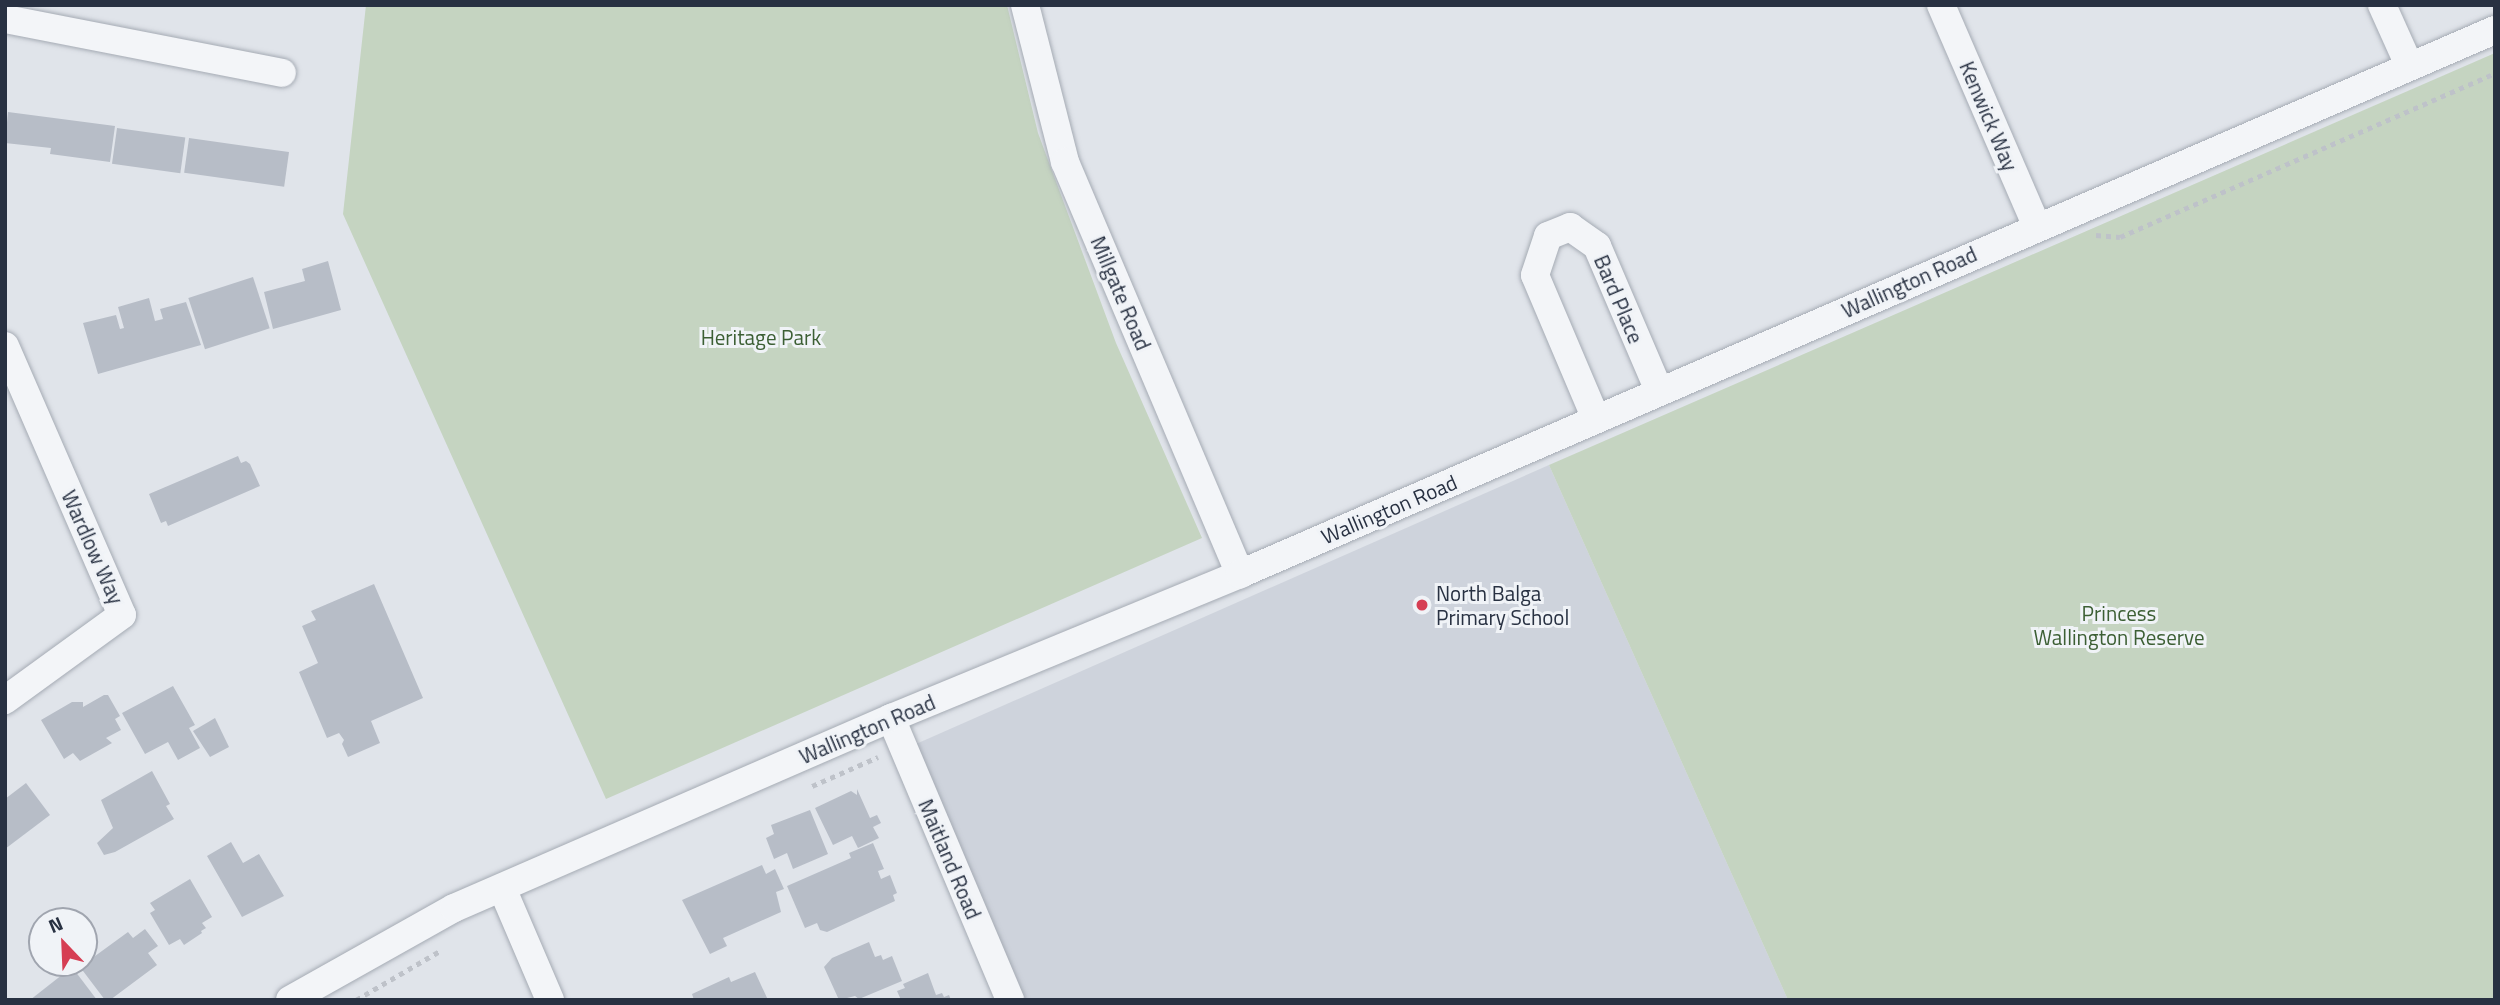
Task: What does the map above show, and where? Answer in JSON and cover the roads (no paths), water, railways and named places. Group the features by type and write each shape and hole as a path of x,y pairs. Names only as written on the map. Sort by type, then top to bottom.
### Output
{"street":[{"name":"Millgate Road","path":"1025,5 1065,162 1240,574"},
{"name":"Kenwick Way","path":"1941,5 2037,227"},
{"path":"2382,5 2409,65"},
{"path":"5,19 282,73"},
{"name":"Wallington Road","path":"290,1000 357,959 454,908 891,718 1240,574 2495,30"},
{"name":"Bard Place","path":"1597,419 1535,275 1548,236 1570,227 1597,246 1659,391"},
{"name":"Wardlow Way","path":"5,346 122,615 5,700"},
{"name":"Maitland Road","path":"891,718 1010,1000"},
{"path":"502,888 550,1000"}],"place":[{"name":"North Balga Primary School","path":"1422,605"}],"park label":[{"name":"Heritage Park","path":"761,337"},
{"name":"Princess Wallington Reserve","path":"2119,625"}]}
